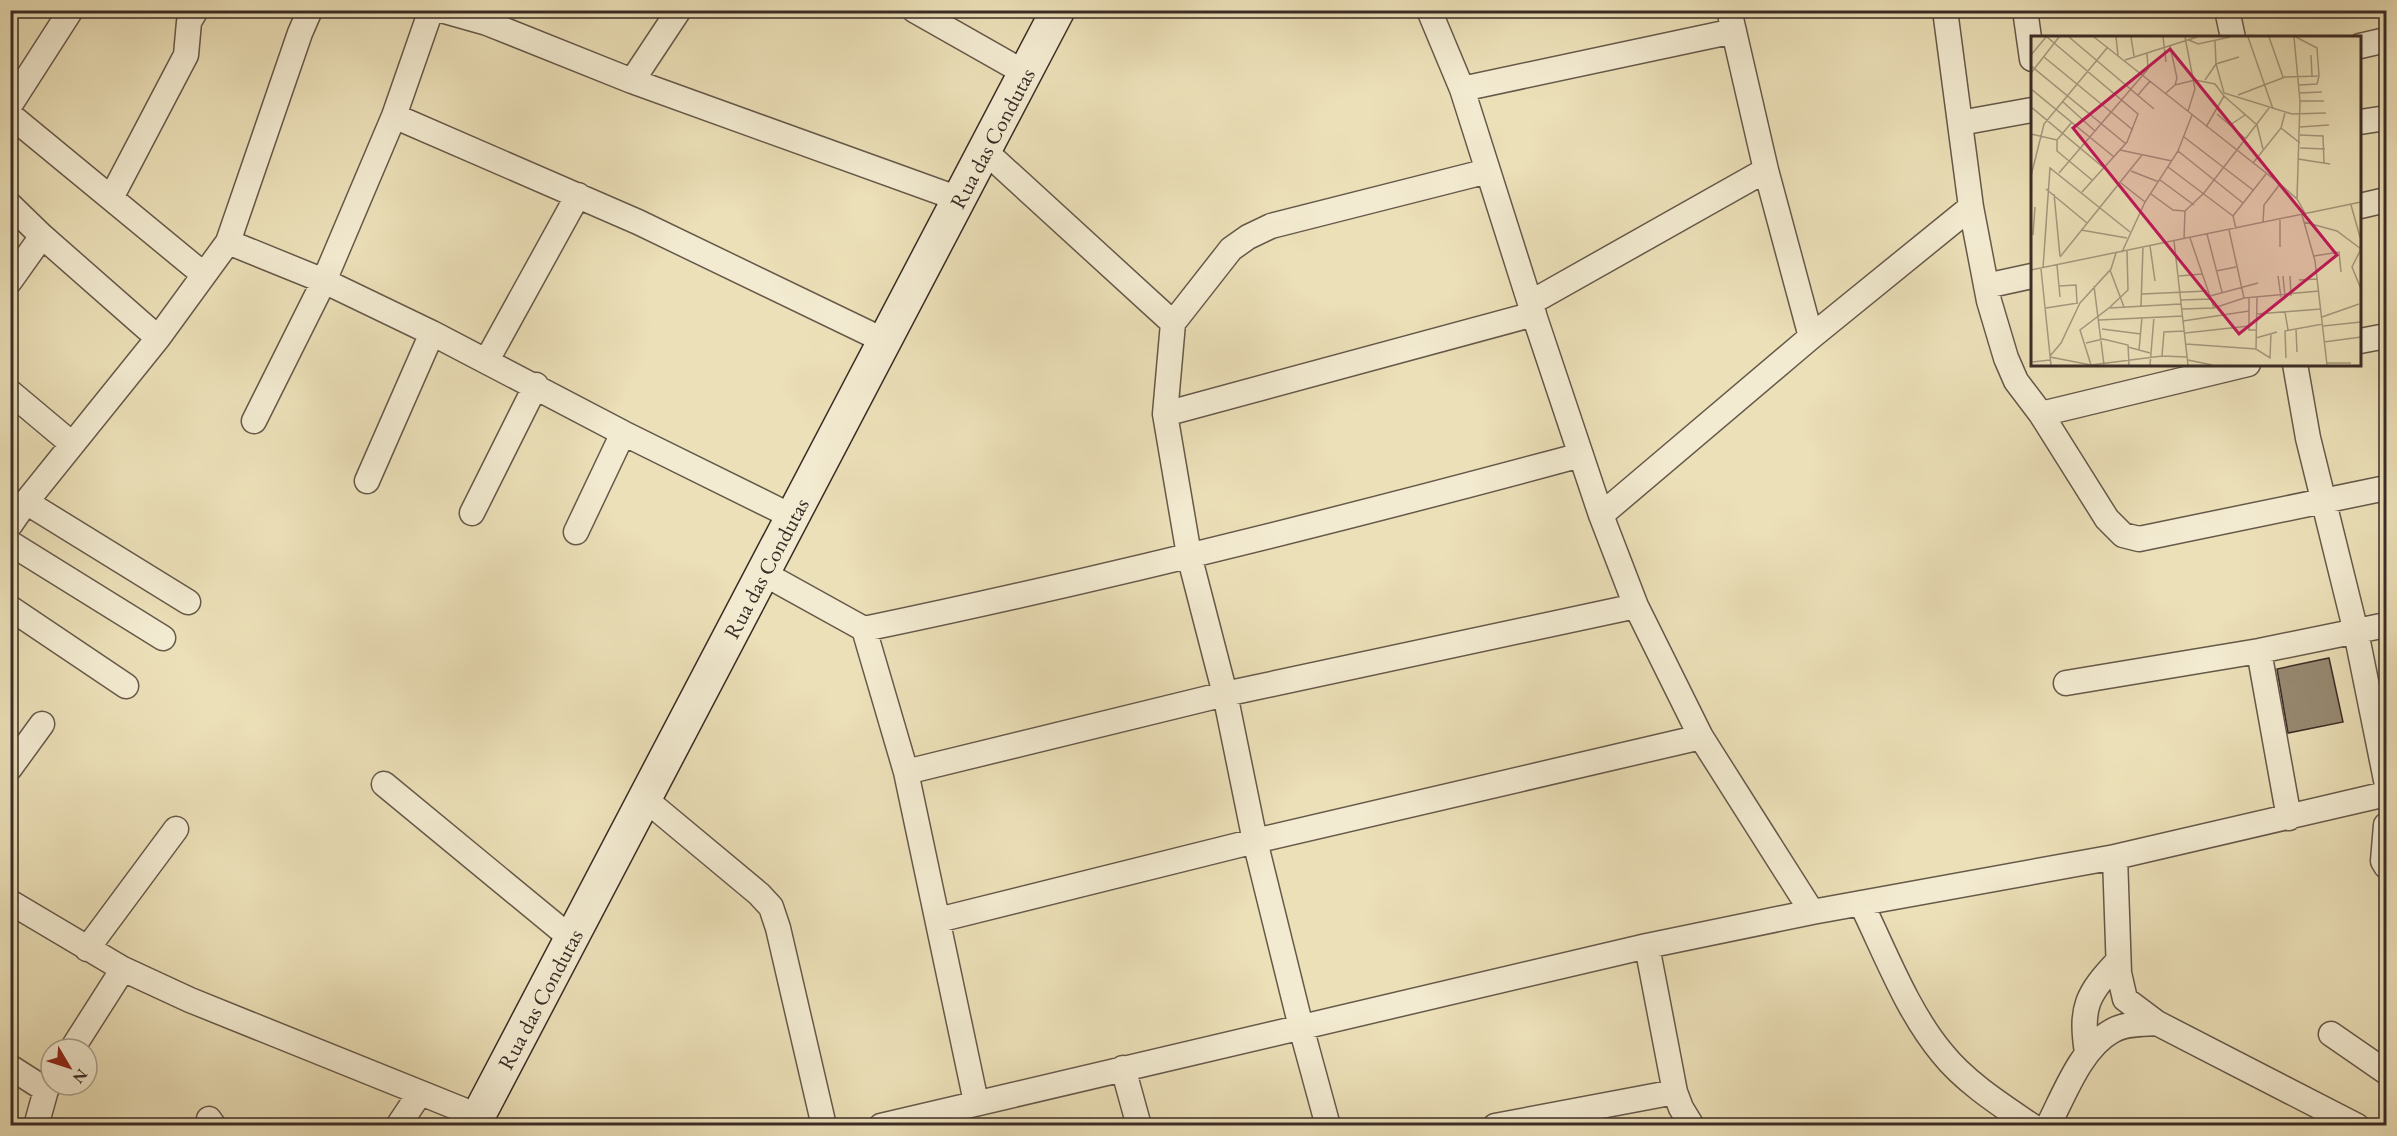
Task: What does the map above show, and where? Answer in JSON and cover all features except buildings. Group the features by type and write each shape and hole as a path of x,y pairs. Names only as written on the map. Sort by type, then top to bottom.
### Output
{"street":[{"path":"10,105 71,10"},
{"path":"111,198 186,55 189,22 196,10"},
{"path":"10,525 158,338 228,242 310,10"},
{"path":"255,421 324,281 394,116 431,10"},
{"path":"441,10 492,17 632,81 959,199"},
{"path":"632,81 680,10"},
{"path":"914,10 1025,73"},
{"name":"Rua das Condutas","path":"476,1121 1058,10"},
{"path":"1429,10 1462,89 1601,515 1636,606 1701,737 1812,912"},
{"path":"1946,10 1971,207 1986,286 2006,358 2016,381 2041,414 2107,519 2123,535 2139,539 2386,488"},
{"path":"2025,10 2031,52"},
{"path":"2228,10 2233,36"},
{"path":"1462,89 1731,21 1766,170 1811,337"},
{"path":"2361,46 2386,40"},
{"path":"1960,123 2031,110"},
{"path":"10,115 203,274"},
{"path":"394,116 578,195 885,341"},
{"path":"2361,122 2386,118"},
{"path":"985,151 1173,323"},
{"path":"1165,414 1532,309 1766,170"},
{"path":"1328,1125 1255,841 1225,694 1189,555 1165,414 1173,323 1231,249 1248,237 1271,226 1488,171"},
{"path":"487,360 578,195"},
{"path":"2361,206 2386,200"},
{"path":"10,205 158,338"},
{"path":"1601,515 1811,337 1971,207"},
{"path":"10,281 42,236"},
{"path":"228,242 324,281 432,333 623,433 793,517"},
{"path":"1986,286 2031,276"},
{"path":"367,482 432,333"},
{"path":"2361,341 2386,336"},
{"path":"2041,414 2240,366"},
{"path":"2295,366 2308,438 2356,632 2386,780"},
{"path":"472,513 536,386"},
{"path":"10,392 72,444"},
{"path":"576,532 623,433"},
{"path":"763,573 864,629 987,604 1189,555 1410,501 1581,455"},
{"path":"26,502 188,602"},
{"path":"10,543 163,638"},
{"path":"906,772 1225,694 1636,606"},
{"path":"10,608 126,686"},
{"path":"2066,683 2259,651 2386,625"},
{"path":"864,629 906,772 976,1102"},
{"path":"2259,651 2289,818"},
{"path":"10,768 42,724"},
{"path":"938,920 1255,841 1701,737"},
{"path":"384,784 572,939"},
{"path":"881,1125 1647,946 1812,912 2115,857 2386,794"},
{"path":"645,799 759,894 771,907 778,928 824,1125"},
{"path":"2386,825 2383,861 2386,866"},
{"path":"87,949 176,829"},
{"path":"2115,857 2118,961 2125,999 2157,1023 2358,1125"},
{"path":"10,902 123,969 190,1000 420,1093 476,1121"},
{"path":"1861,903 1920,1021 1943,1054 1972,1082 2032,1125"},
{"path":"1647,946 1675,1092 1681,1108 1692,1125"},
{"path":"2087,1053 2083,1030 2089,997 2098,982 2118,961"},
{"path":"80,1037 123,969"},
{"path":"2048,1125 2087,1053 2114,1030 2135,1024 2157,1023"},
{"path":"2331,1034 2386,1072"},
{"path":"10,1067 39,1081"},
{"path":"1123,1068 1139,1125"},
{"path":"1495,1125 1525,1123 1675,1092"},
{"path":"398,1125 420,1093"},
{"path":"36,1125 45,1097"}]}
